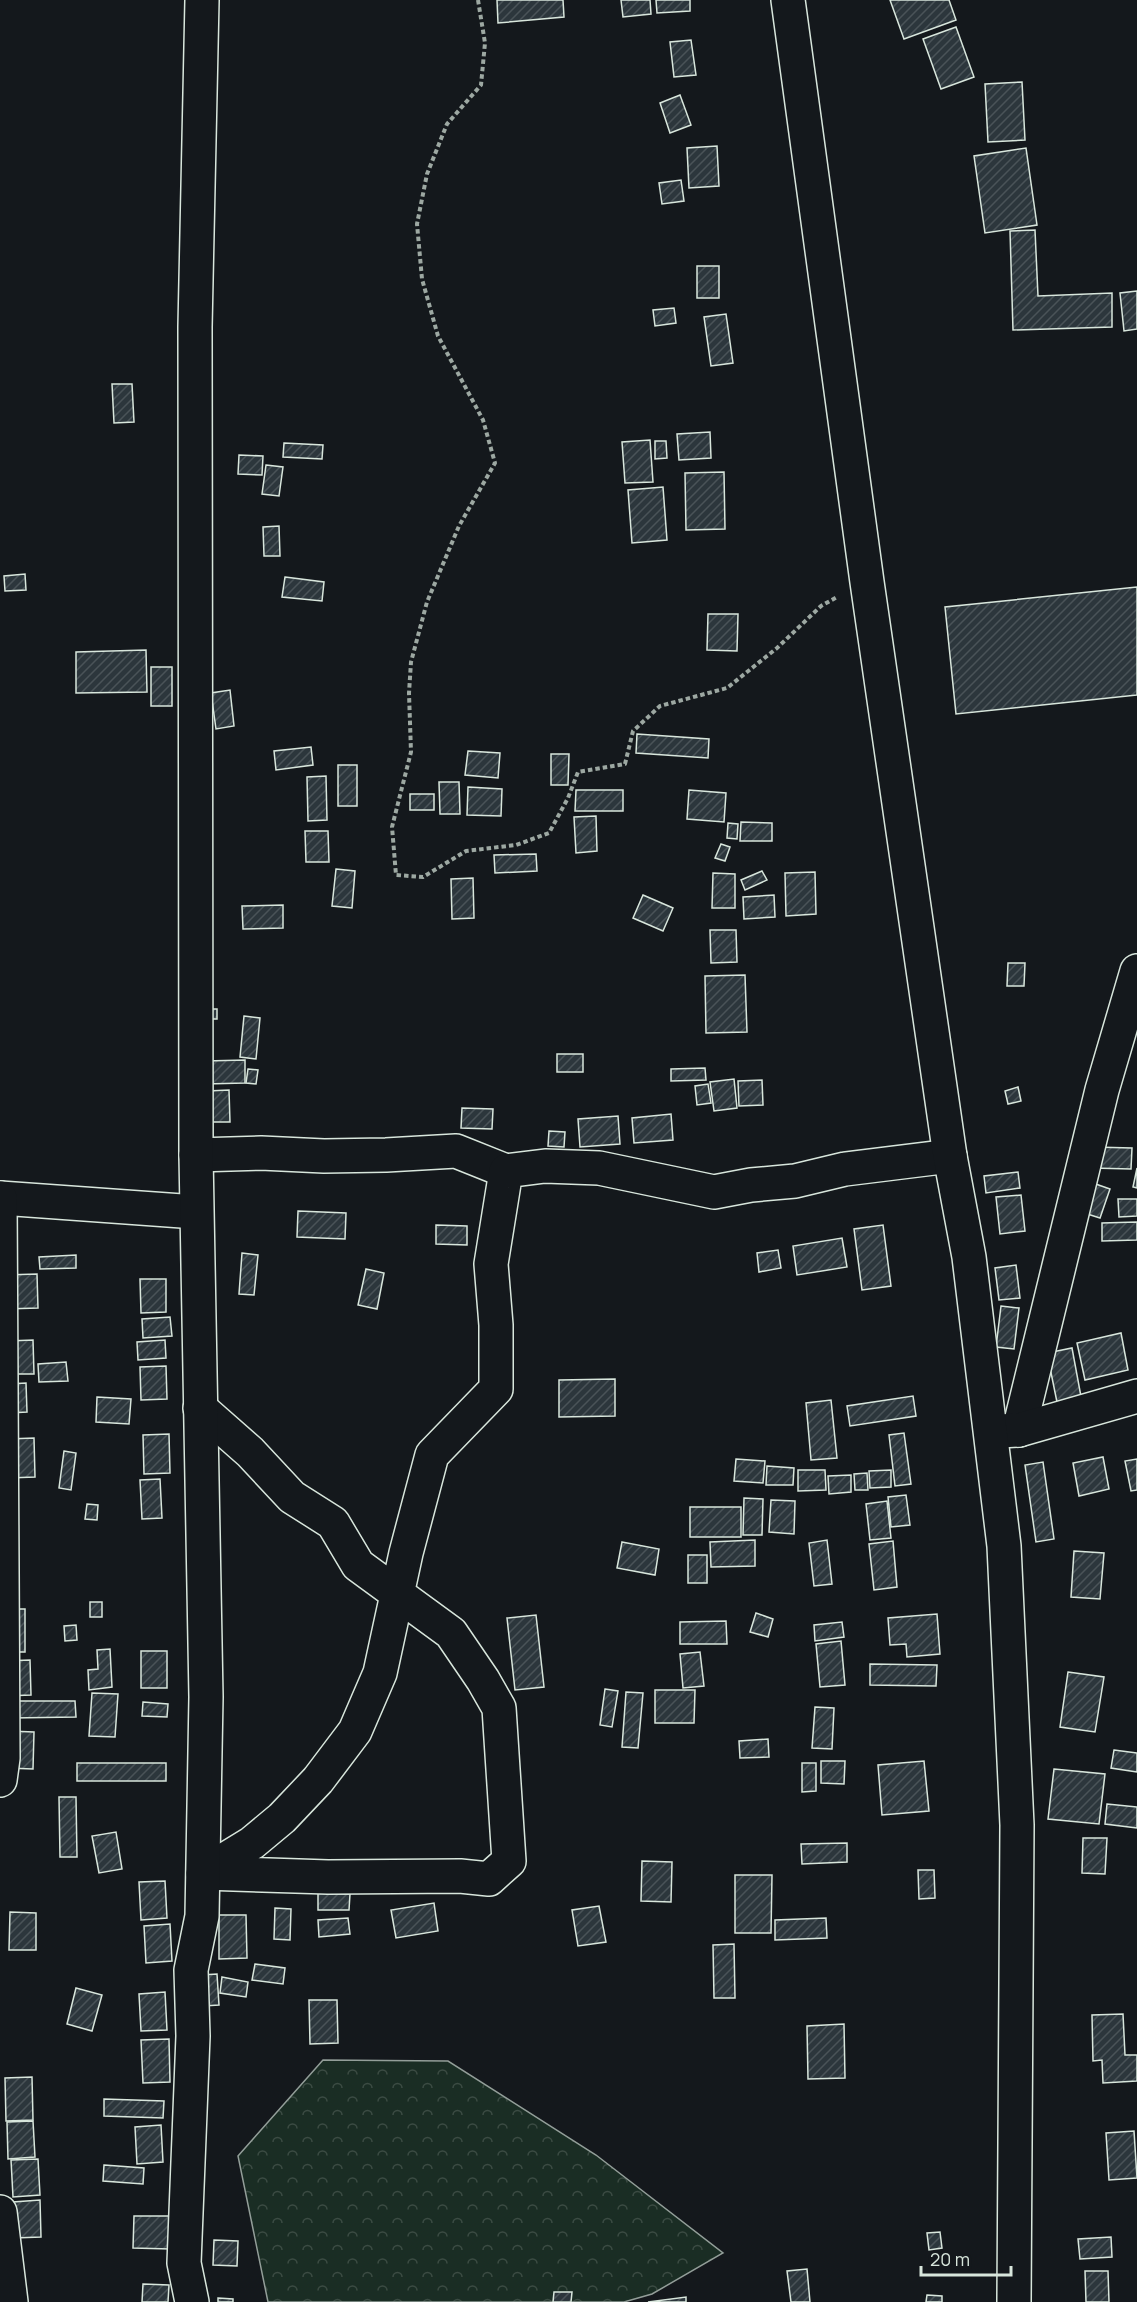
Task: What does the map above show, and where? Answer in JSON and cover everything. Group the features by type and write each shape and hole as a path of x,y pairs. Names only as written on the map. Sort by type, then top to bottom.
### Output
{"main road":[{"path":"192,2302 184,2263 193,2036 191,1970 202,1916 206,1697 196,1212 195,327 202,0"},
{"path":"788,0 867,582 950,1156 1005,1431 1004,1546 1017,1824 1014,2302"},
{"path":"1005,1431 1137,971"},
{"path":"196,1155 261,1153 324,1156 456,1151 506,1171 545,1166 599,1168 714,1192 751,1185 795,1181 845,1169 950,1156"},
{"path":"202,1873 252,1843 282,1818 318,1780 355,1731 380,1673 406,1553 432,1455 496,1389 496,1325 491,1264 506,1171"},
{"path":"0,1780 3,1758 0,1198 196,1212"},
{"path":"1005,1431 1137,1396"},
{"path":"200,1408 250,1452 292,1497 333,1523 358,1565 451,1633 499,1708 509,1861 489,1879 460,1876 328,1878 202,1873"},
{"path":"0,2212 11,2302"}],"path":[{"path":"478,0 485,43 481,85 447,124 427,174 417,224 422,279 438,336 483,420 495,463 455,537 427,602 411,662 409,693 411,752 392,827 396,875 423,877 465,851 516,845 549,833 568,798 578,772 625,764 633,731 660,706 727,688 777,648 821,606 867,582"}],"green space":[{"path":"323,2060 448,2061 596,2155 723,2253 652,2294 624,2302 268,2302 238,2156"}],"building":[{"path":"497,0 563,0 564,17 498,23"},
{"path":"621,0 650,0 651,14 623,17"},
{"path":"656,0 690,0 690,11 657,13"},
{"path":"890,0 949,0 956,20 904,39"},
{"path":"956,27 974,77 941,89 923,39"},
{"path":"691,40 696,75 674,77 670,42"},
{"path":"1022,82 1025,140 988,142 985,84"},
{"path":"680,95 691,125 670,133 660,103"},
{"path":"717,146 719,186 689,188 687,148"},
{"path":"1026,148 1037,225 985,233 974,156"},
{"path":"681,180 684,201 662,204 659,183"},
{"path":"1035,230 1038,296 1112,293 1112,327 1013,330 1010,231"},
{"path":"697,266 719,266 719,298 697,298"},
{"path":"1137,291 1137,329 1124,331 1120,293"},
{"path":"674,308 676,323 655,326 653,310"},
{"path":"726,314 733,363 711,366 704,317"},
{"path":"112,384 132,384 134,422 114,423"},
{"path":"710,432 711,458 679,460 677,434"},
{"path":"650,440 653,482 625,483 622,442"},
{"path":"655,441 666,441 667,458 655,459"},
{"path":"284,443 323,445 322,459 283,457"},
{"path":"239,455 263,456 262,475 238,474"},
{"path":"266,465 283,467 279,496 262,494"},
{"path":"724,472 725,529 686,530 685,473"},
{"path":"663,487 667,540 632,543 628,490"},
{"path":"279,526 280,556 264,556 263,527"},
{"path":"25,574 26,590 5,591 4,576"},
{"path":"285,577 324,582 322,601 282,597"},
{"path":"1137,587 1137,695 956,714 945,607"},
{"path":"708,614 738,614 737,651 707,650"},
{"path":"146,650 147,692 76,693 76,652"},
{"path":"151,667 172,667 172,706 151,706"},
{"path":"230,690 234,726 216,729 211,693"},
{"path":"637,734 709,739 708,758 636,753"},
{"path":"311,747 313,765 276,770 274,751"},
{"path":"468,751 500,753 498,778 465,775"},
{"path":"551,754 569,754 568,785 551,785"},
{"path":"338,765 357,765 357,806 338,806"},
{"path":"326,776 327,820 308,821 307,777"},
{"path":"439,782 459,782 460,814 440,814"},
{"path":"468,787 502,789 501,816 467,815"},
{"path":"576,790 623,790 623,811 575,811"},
{"path":"689,790 726,793 724,822 687,819"},
{"path":"410,794 434,794 434,810 410,810"},
{"path":"596,816 597,851 576,853 574,817"},
{"path":"741,822 772,823 772,841 740,841"},
{"path":"728,823 738,824 737,839 727,838"},
{"path":"305,831 328,831 329,862 306,862"},
{"path":"721,844 730,847 725,861 715,858"},
{"path":"536,854 537,871 495,873 494,855"},
{"path":"336,869 355,871 352,908 332,906"},
{"path":"762,871 767,880 745,890 741,880"},
{"path":"815,872 816,914 786,916 785,873"},
{"path":"713,873 735,874 735,908 712,908"},
{"path":"473,878 474,918 452,919 451,879"},
{"path":"643,895 673,908 663,931 633,918"},
{"path":"774,895 775,917 744,919 743,897"},
{"path":"283,905 283,928 243,929 242,906"},
{"path":"710,930 736,930 737,962 711,963"},
{"path":"1008,963 1025,963 1024,986 1007,986"},
{"path":"745,975 747,1032 706,1033 705,976"},
{"path":"204,1009 217,1009 217,1019 204,1019"},
{"path":"244,1016 260,1018 256,1059 240,1057"},
{"path":"557,1054 583,1054 583,1072 557,1072"},
{"path":"245,1060 245,1083 205,1084 205,1061"},
{"path":"705,1068 706,1080 671,1081 671,1069"},
{"path":"248,1069 258,1070 256,1084 246,1083"},
{"path":"734,1079 737,1108 714,1111 710,1082"},
{"path":"762,1080 763,1105 739,1106 738,1081"},
{"path":"708,1084 711,1103 697,1105 695,1086"},
{"path":"1018,1087 1021,1101 1008,1104 1005,1091"},
{"path":"229,1090 230,1122 207,1122 207,1091"},
{"path":"462,1108 493,1109 492,1129 461,1128"},
{"path":"671,1114 673,1140 634,1143 632,1118"},
{"path":"618,1116 620,1144 580,1147 578,1119"},
{"path":"549,1131 565,1132 564,1147 548,1146"},
{"path":"1093,1147 1132,1148 1131,1169 1092,1168"},
{"path":"1137,1168 1137,1188 1133,1187"},
{"path":"1018,1172 1020,1188 986,1193 984,1176"},
{"path":"1090,1182 1110,1189 1100,1218 1081,1212"},
{"path":"1021,1195 1025,1231 1000,1234 996,1197"},
{"path":"1118,1199 1137,1199 1137,1216 1119,1217"},
{"path":"298,1211 346,1213 345,1239 297,1237"},
{"path":"1137,1222 1137,1240 1102,1241 1102,1223"},
{"path":"436,1225 467,1226 467,1245 436,1244"},
{"path":"883,1225 891,1286 862,1290 854,1229"},
{"path":"842,1238 847,1267 797,1275 793,1246"},
{"path":"778,1250 781,1268 759,1272 757,1253"},
{"path":"242,1253 258,1255 254,1295 239,1294"},
{"path":"76,1255 76,1268 40,1269 39,1257"},
{"path":"1016,1265 1020,1298 999,1300 995,1268"},
{"path":"366,1269 384,1273 377,1309 358,1305"},
{"path":"37,1274 38,1308 5,1309 4,1275"},
{"path":"140,1279 166,1279 166,1312 141,1313"},
{"path":"1001,1306 1019,1308 1014,1349 996,1347"},
{"path":"170,1317 172,1336 143,1338 142,1319"},
{"path":"1121,1333 1128,1370 1085,1380 1077,1343"},
{"path":"33,1340 34,1374 8,1374 8,1341"},
{"path":"165,1340 166,1358 138,1360 137,1342"},
{"path":"1072,1348 1082,1402 1058,1407 1047,1353"},
{"path":"66,1362 68,1381 39,1382 38,1364"},
{"path":"166,1366 167,1399 141,1400 140,1367"},
{"path":"615,1379 615,1416 559,1417 559,1380"},
{"path":"26,1383 27,1412 9,1413 8,1384"},
{"path":"913,1396 916,1416 850,1426 847,1406"},
{"path":"97,1397 131,1399 129,1424 96,1422"},
{"path":"831,1400 837,1458 811,1460 806,1403"},
{"path":"904,1433 911,1484 895,1486 889,1435"},
{"path":"169,1434 170,1473 144,1474 143,1435"},
{"path":"34,1438 35,1477 8,1478 8,1439"},
{"path":"64,1451 76,1453 71,1490 59,1488"},
{"path":"1103,1457 1109,1489 1079,1496 1073,1463"},
{"path":"736,1459 765,1461 763,1483 734,1481"},
{"path":"1137,1459 1137,1490 1131,1491 1125,1461"},
{"path":"1043,1462 1054,1539 1036,1542 1025,1465"},
{"path":"767,1466 794,1468 793,1485 766,1485"},
{"path":"798,1470 825,1470 826,1490 798,1491"},
{"path":"891,1470 891,1487 870,1488 869,1471"},
{"path":"867,1473 868,1490 855,1490 854,1474"},
{"path":"851,1475 851,1492 829,1494 828,1476"},
{"path":"160,1479 162,1518 142,1519 140,1480"},
{"path":"906,1495 910,1525 891,1527 888,1497"},
{"path":"744,1498 763,1499 762,1535 743,1535"},
{"path":"771,1500 795,1501 794,1534 769,1532"},
{"path":"887,1501 891,1538 870,1540 866,1504"},
{"path":"87,1504 98,1505 97,1520 85,1519"},
{"path":"690,1507 741,1507 741,1537 690,1537"},
{"path":"755,1540 755,1566 711,1567 710,1542"},
{"path":"827,1540 832,1584 814,1586 809,1543"},
{"path":"893,1541 897,1587 874,1590 869,1544"},
{"path":"622,1542 659,1549 655,1575 617,1568"},
{"path":"1074,1551 1104,1553 1100,1599 1071,1597"},
{"path":"688,1555 707,1555 707,1583 688,1583"},
{"path":"90,1602 102,1602 102,1617 90,1617"},
{"path":"6,1609 25,1609 25,1652 6,1652"},
{"path":"756,1613 773,1619 768,1637 750,1632"},
{"path":"937,1614 940,1654 907,1657 906,1644 890,1645 888,1618"},
{"path":"536,1615 544,1687 515,1690 507,1618"},
{"path":"726,1621 727,1644 680,1644 680,1622"},
{"path":"842,1622 844,1637 815,1641 814,1625"},
{"path":"76,1625 77,1640 65,1641 64,1626"},
{"path":"841,1641 845,1685 820,1687 816,1644"},
{"path":"110,1649 112,1687 89,1690 88,1670 98,1669 97,1650"},
{"path":"141,1651 167,1651 167,1688 141,1688"},
{"path":"700,1652 704,1686 683,1688 680,1654"},
{"path":"30,1660 31,1695 5,1696 4,1661"},
{"path":"870,1664 937,1665 936,1686 870,1685"},
{"path":"1068,1672 1104,1677 1095,1732 1060,1727"},
{"path":"605,1689 618,1691 612,1727 600,1725"},
{"path":"655,1690 695,1690 694,1723 655,1723"},
{"path":"626,1692 643,1693 638,1748 622,1747"},
{"path":"92,1693 118,1694 115,1737 89,1736"},
{"path":"12,1701 75,1701 76,1717 12,1718"},
{"path":"143,1702 168,1704 167,1717 142,1716"},
{"path":"815,1707 834,1708 832,1749 812,1748"},
{"path":"8,1731 34,1732 33,1769 7,1768"},
{"path":"768,1739 769,1757 740,1758 739,1741"},
{"path":"1114,1750 1137,1753 1137,1772 1111,1768"},
{"path":"821,1761 845,1761 844,1784 821,1783"},
{"path":"924,1761 929,1811 882,1815 878,1765"},
{"path":"77,1763 166,1763 166,1781 77,1781"},
{"path":"802,1763 816,1763 816,1791 802,1792"},
{"path":"1054,1769 1105,1774 1099,1824 1048,1819"},
{"path":"59,1797 76,1797 77,1857 60,1857"},
{"path":"1107,1804 1137,1807 1137,1828 1105,1824"},
{"path":"116,1832 122,1869 99,1873 92,1836"},
{"path":"1083,1838 1107,1838 1105,1874 1082,1873"},
{"path":"847,1843 847,1862 802,1864 801,1844"},
{"path":"642,1861 672,1862 671,1902 641,1901"},
{"path":"918,1870 934,1870 935,1898 919,1899"},
{"path":"735,1875 772,1875 771,1933 735,1933"},
{"path":"165,1881 167,1918 141,1920 139,1882"},
{"path":"318,1893 350,1894 349,1910 318,1910"},
{"path":"434,1903 438,1931 396,1938 391,1910"},
{"path":"599,1906 606,1942 578,1946 572,1910"},
{"path":"275,1908 291,1909 290,1940 274,1939"},
{"path":"10,1912 36,1913 36,1950 9,1950"},
{"path":"219,1915 246,1915 247,1958 219,1959"},
{"path":"348,1918 350,1934 319,1937 318,1920"},
{"path":"826,1918 827,1938 775,1940 775,1920"},
{"path":"170,1924 172,1961 146,1963 144,1926"},
{"path":"734,1944 735,1998 714,1998 713,1945"},
{"path":"255,1964 285,1968 283,1984 252,1980"},
{"path":"217,1974 219,2005 203,2006 201,1975"},
{"path":"222,1977 248,1982 246,1997 220,1993"},
{"path":"76,1988 102,1995 92,2031 67,2024"},
{"path":"165,1992 167,2030 141,2031 139,1994"},
{"path":"309,2000 337,2000 338,2043 310,2044"},
{"path":"1123,2014 1125,2055 1137,2055 1137,2081 1103,2083 1102,2060 1093,2061 1092,2015"},
{"path":"844,2024 845,2078 808,2079 807,2026"},
{"path":"169,2039 170,2082 143,2083 141,2040"},
{"path":"32,2077 33,2120 6,2121 5,2078"},
{"path":"104,2099 164,2101 163,2118 104,2116"},
{"path":"33,2121 35,2157 8,2159 7,2122"},
{"path":"161,2125 163,2162 137,2164 135,2127"},
{"path":"1134,2131 1137,2178 1109,2180 1106,2133"},
{"path":"38,2159 40,2195 13,2197 11,2160"},
{"path":"104,2165 144,2168 143,2184 103,2181"},
{"path":"40,2200 41,2237 14,2238 13,2202"},
{"path":"134,2216 170,2216 170,2249 133,2248"},
{"path":"940,2232 942,2248 929,2250 927,2233"},
{"path":"1111,2237 1112,2257 1080,2259 1078,2239"},
{"path":"214,2240 238,2241 237,2266 213,2265"},
{"path":"807,2269 810,2302 791,2302 787,2271"},
{"path":"1085,2271 1108,2271 1109,2302 1086,2302"},
{"path":"143,2284 169,2285 168,2302 142,2302"},
{"path":"554,2292 572,2292 571,2302 553,2302"},
{"path":"927,2295 942,2296 942,2302 926,2302"},
{"path":"686,2297 686,2302 648,2302"},
{"path":"218,2298 233,2299 233,2302 218,2302"}]}
